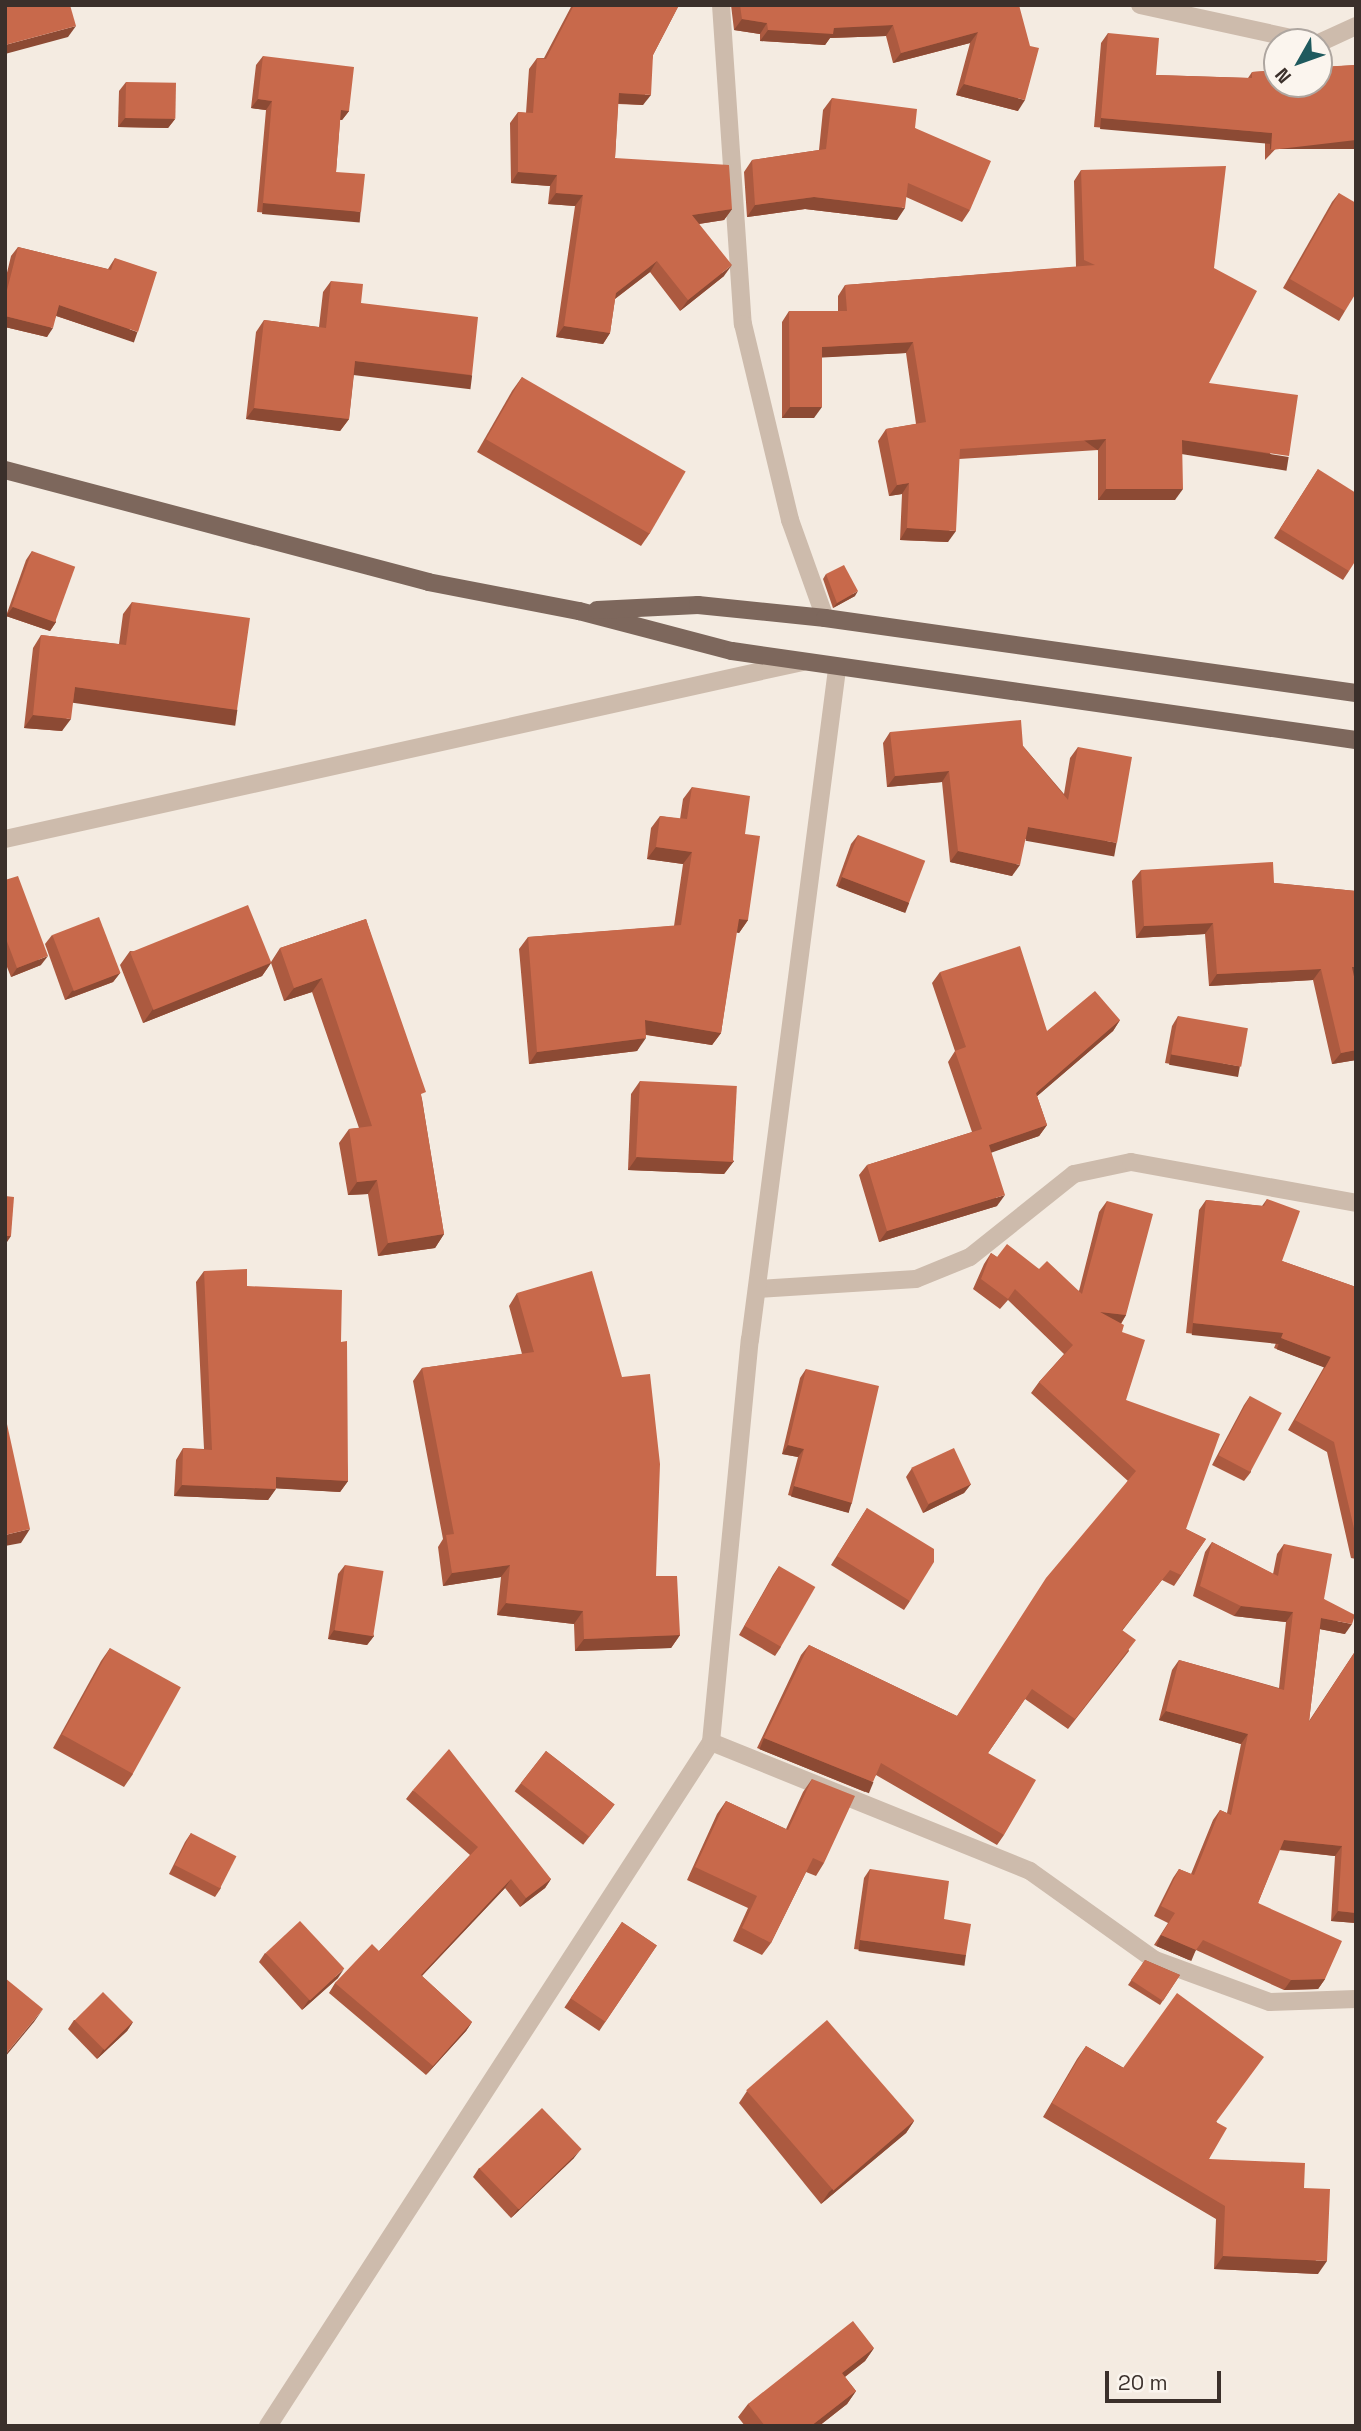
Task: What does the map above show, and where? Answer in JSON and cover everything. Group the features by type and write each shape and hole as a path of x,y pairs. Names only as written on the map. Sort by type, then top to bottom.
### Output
{"main road":[{"path":"5,470 428,582 579,611 732,651 1356,740"},
{"path":"579,611 698,605 825,618 1356,693"}],"street":[{"path":"721,5 743,324 790,520 825,618"},
{"path":"1140,5 1263,32"},
{"path":"1333,37 1356,26"},
{"path":"5,839 806,661"},
{"path":"268,2426 711,1742 757,1289 837,668"},
{"path":"757,1289 916,1279 970,1257 1074,1174 1131,1162 1356,1203"},
{"path":"711,1742 1030,1871 1155,1961 1270,2002 1356,1999"}],"building":[{"path":"5,5 70,5 76,26 5,45"},
{"path":"574,5 679,5 653,55 651,95 619,93 615,158 729,165 732,209 692,215 732,265 688,300 657,261 616,293 610,333 564,326 583,195 556,193 557,175 518,172 518,112 533,113 537,58 546,59"},
{"path":"740,5 1019,5 1030,46 1039,48 1025,100 964,84 978,32 901,53 893,25 834,28 833,34 768,30 767,23 742,19"},
{"path":"1108,33 1159,38 1156,75 1252,78 1252,72 1263,71 1263,98 1333,98 1333,66 1356,65 1356,140 1271,150 1272,133 1101,118"},
{"path":"263,56 354,67 349,111 341,110 336,172 365,174 361,212 263,203 272,101 258,99"},
{"path":"126,82 176,83 175,119 125,118"},
{"path":"832,98 917,109 915,128 991,161 970,210 908,183 905,208 814,197 755,205 752,160 826,149"},
{"path":"1226,166 1214,268 1257,291 1209,383 1298,395 1289,456 1182,440 1183,489 1106,489 1106,439 960,449 956,531 907,528 909,483 897,485 886,429 926,422 913,342 822,347 822,407 790,407 789,311 847,311 845,285 1095,265 1084,260 1081,170"},
{"path":"1339,193 1356,203 1356,293 1345,311 1290,279"},
{"path":"18,247 111,270 115,258 157,272 138,332 59,305 53,328 5,316 5,298"},
{"path":"331,281 363,284 361,303 478,317 472,375 355,361 349,419 254,408 264,320 326,328"},
{"path":"522,377 686,472 650,534 486,439"},
{"path":"1318,469 1356,493 1356,560 1349,571 1280,529"},
{"path":"32,551 75,567 55,622 12,606"},
{"path":"844,565 858,591 837,603 826,574"},
{"path":"132,602 250,618 237,710 75,687 71,719 33,715 41,635 126,645"},
{"path":"1021,720 1023,746 1068,800 1078,747 1132,757 1117,843 1028,827 1020,865 958,851 949,771 895,776 890,732"},
{"path":"692,787 750,796 745,834 760,836 748,920 739,919 721,1033 645,1020 646,1038 537,1052 528,937 681,925 692,852 656,847 660,816 687,819"},
{"path":"858,835 925,861 909,903 842,877"},
{"path":"1273,862 1274,883 1356,891 1356,967 1352,967 1356,986 1356,1050 1341,1053 1321,969 1217,974 1213,923 1144,926 1141,870"},
{"path":"18,876 48,956 17,968 5,936 5,880"},
{"path":"248,905 271,962 153,1010 130,953"},
{"path":"99,917 121,973 74,991 52,935"},
{"path":"366,919 426,1092 421,1094 444,1234 388,1243 377,1180 357,1182 349,1129 372,1126 322,978 294,988 280,948"},
{"path":"1020,946 1047,1031 1095,991 1120,1020 1036,1093 1047,1125 989,1145 1005,1195 887,1231 867,1165 982,1129 955,1051 966,1047 940,972"},
{"path":"1178,1016 1248,1028 1241,1067 1171,1054"},
{"path":"640,1081 737,1086 733,1162 636,1157"},
{"path":"5,1196 14,1197 11,1236 5,1236"},
{"path":"1267,1199 1300,1211 1282,1261 1356,1287 1356,1537 1334,1442 1295,1420 1331,1357 1281,1338 1283,1333 1193,1323 1206,1200 1264,1206"},
{"path":"1107,1201 1153,1214 1126,1315 1100,1312 1124,1325 1122,1332 1145,1340 1126,1400 1220,1434 1186,1529 1206,1539 1181,1575 1170,1570 1122,1630 1136,1640 1075,1719 1032,1689 988,1753 1036,1780 1004,1835 881,1763 873,1782 764,1738 809,1645 957,1716 1046,1578 1136,1471 1039,1382 1073,1345 1015,1289 1008,1299 981,1279 991,1253 997,1257 1007,1244 1039,1269 1047,1261 1082,1294"},
{"path":"247,1269 247,1286 342,1290 341,1342 347,1341 348,1481 276,1477 276,1489 182,1485 183,1448 212,1450 204,1271"},
{"path":"592,1271 622,1377 650,1374 660,1464 656,1576 677,1576 680,1635 584,1639 583,1611 506,1603 510,1565 452,1573 446,1535 454,1534 422,1368 534,1352 517,1293"},
{"path":"806,1369 879,1386 852,1503 794,1486 804,1449 788,1445"},
{"path":"1250,1396 1282,1413 1250,1472 1219,1455"},
{"path":"5,1415 30,1529 5,1535"},
{"path":"954,1448 971,1484 928,1504 911,1468"},
{"path":"867,1508 934,1549 934,1562 910,1601 837,1556"},
{"path":"1212,1542 1278,1576 1284,1544 1332,1554 1324,1599 1355,1615 1352,1624 1321,1618 1309,1722 1356,1650 1356,1913 1338,1911 1342,1846 1284,1840 1258,1903 1342,1941 1325,1979 1291,1980 1203,1940 1196,1950 1161,1935 1175,1913 1161,1906 1179,1869 1194,1875 1220,1810 1231,1815 1248,1734 1166,1711 1179,1660 1284,1690 1293,1612 1241,1606 1200,1586"},
{"path":"345,1565 384,1571 373,1636 335,1630"},
{"path":"779,1566 815,1587 781,1647 744,1626"},
{"path":"110,1648 181,1687 133,1774 62,1735"},
{"path":"449,1749 551,1879 526,1898 511,1879 421,1975 472,2022 433,2066 335,1983 372,1944 379,1951 478,1847 413,1790"},
{"path":"546,1751 615,1805 589,1837 521,1783"},
{"path":"812,1779 855,1796 824,1863 813,1858 771,1943 742,1928 757,1896 695,1867 726,1801 788,1830"},
{"path":"191,1833 236,1856 220,1888 175,1865"},
{"path":"870,1869 949,1881 944,1919 971,1924 966,1955 860,1940"},
{"path":"300,1921 344,1969 310,2001 266,1953"},
{"path":"622,1922 657,1945 605,2022 571,1998"},
{"path":"1145,1960 1180,1975 1163,2001 1131,1980"},
{"path":"5,1978 43,2009 5,2055"},
{"path":"103,1992 133,2022 104,2050 75,2020"},
{"path":"1177,1993 1264,2057 1216,2122 1227,2128 1209,2159 1305,2163 1304,2188 1330,2189 1327,2261 1223,2256 1225,2206 1052,2103 1086,2046 1123,2068"},
{"path":"827,2020 914,2120 834,2191 746,2090"},
{"path":"542,2108 582,2149 519,2209 479,2168"},
{"path":"853,2321 874,2348 842,2373 856,2391 811,2426 765,2426 748,2404"}]}
